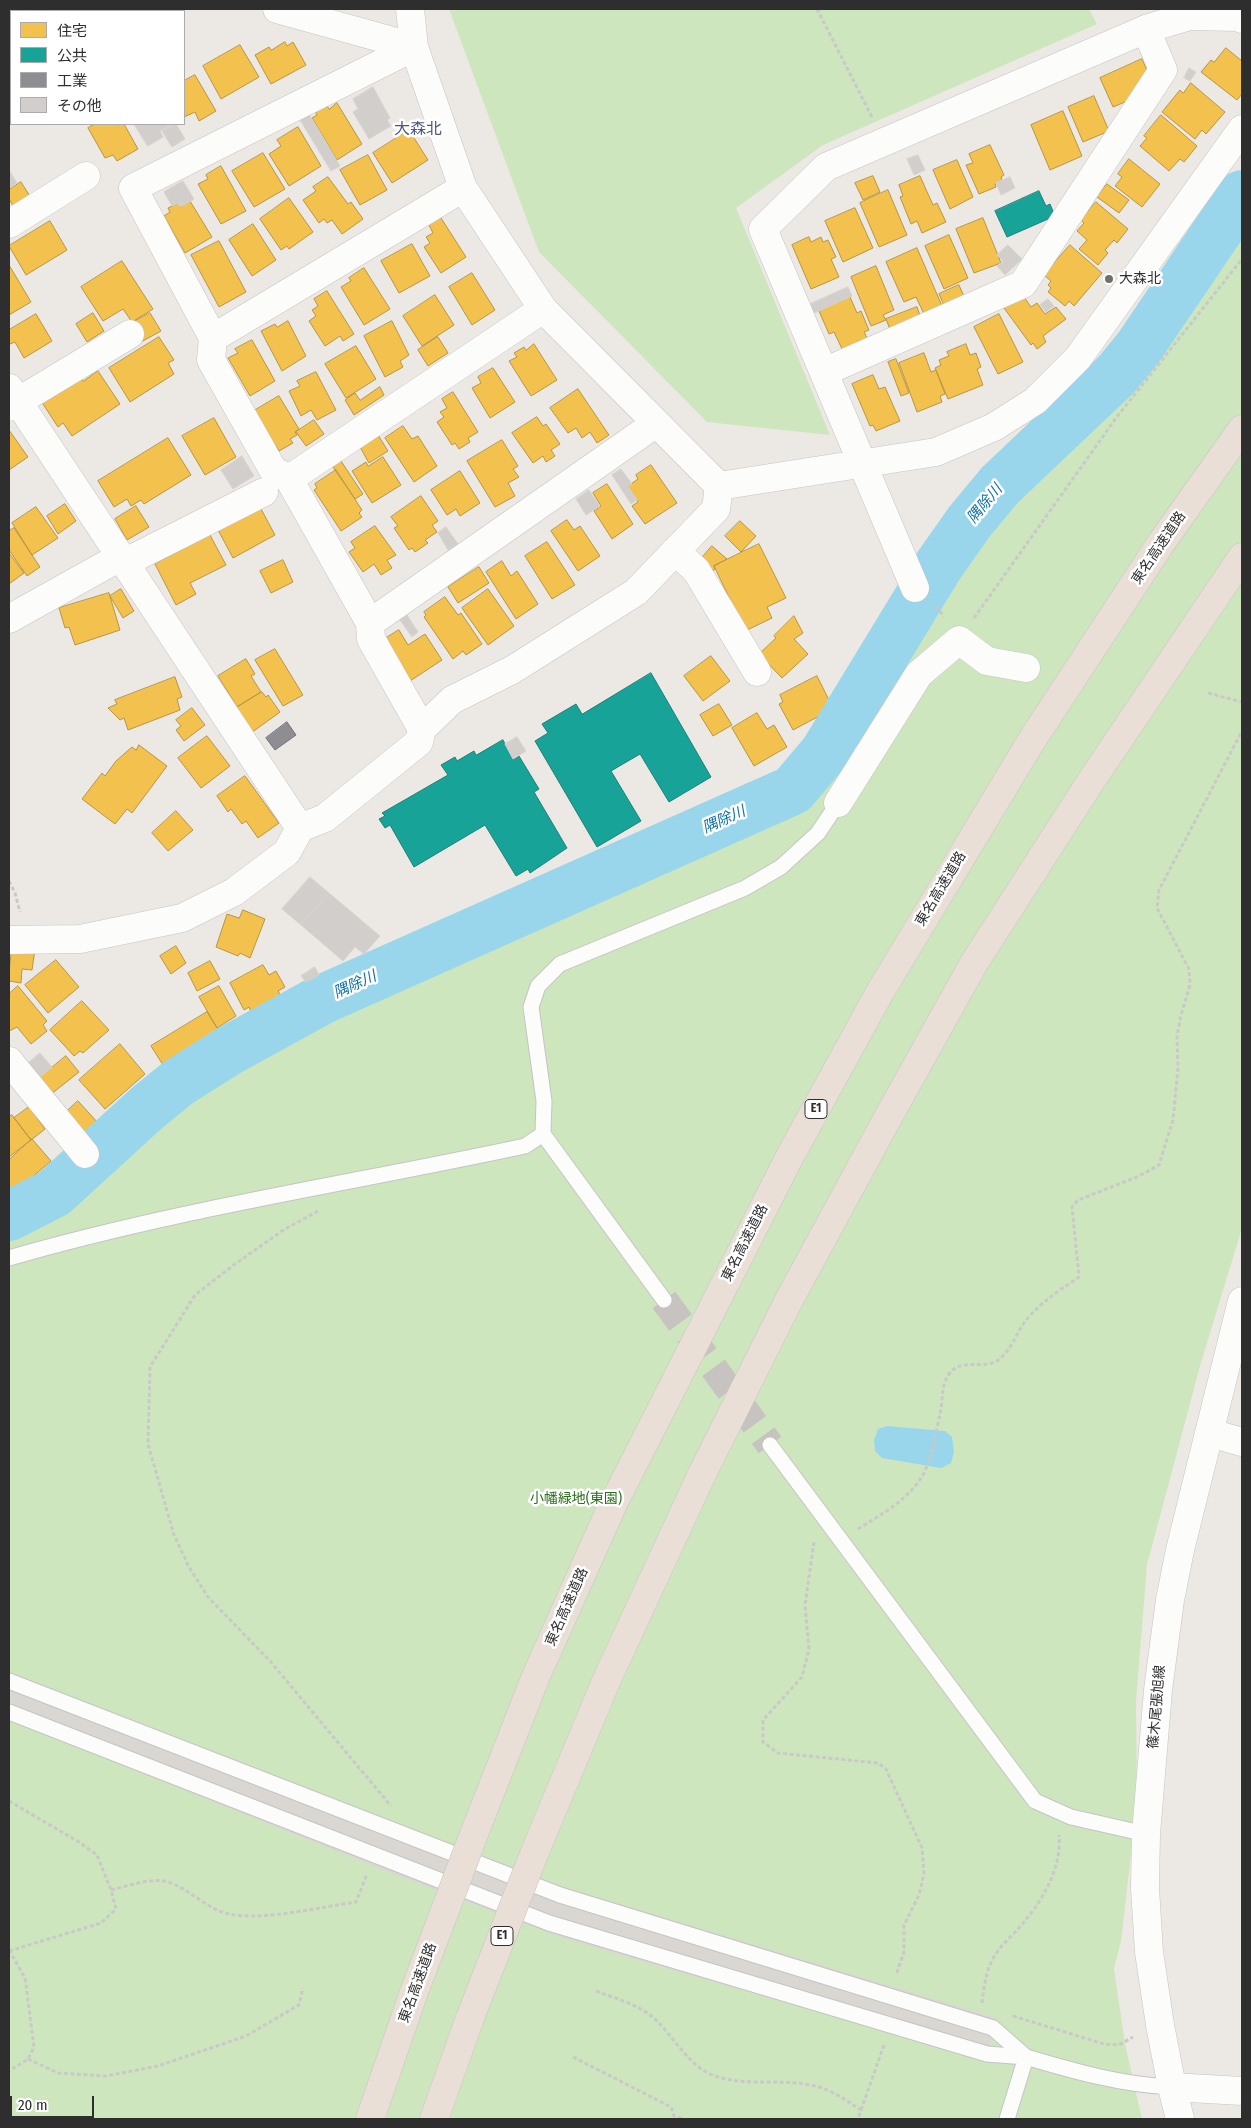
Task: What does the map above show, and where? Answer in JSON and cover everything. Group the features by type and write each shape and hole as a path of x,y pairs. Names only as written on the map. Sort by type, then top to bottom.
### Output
{"highway":[{"name":"東名高速道路","path":"370,2119 414,1992 536,1676 613,1504 790,1156 880,992 1030,743 1162,543 1242,429"},
{"name":"E1","path":"434,2119 470,2018 534,1854 607,1679 702,1474 789,1300 886,1121 980,955 1091,781 1242,557"}],"street":[{"path":"277,9 414,47"},
{"path":"410,9 414,47 463,188 543,309 655,424 719,486"},
{"path":"925,596 861,463 763,229 826,167 1146,30 1189,16 1238,17 1242,19"},
{"path":"824,372 1022,284 1163,70 1146,30"},
{"path":"414,47 133,188 213,338 211,360 273,470 289,479 370,623 371,639 422,729"},
{"path":"719,486 936,452 994,427 1035,401 1078,358 1242,129"},
{"path":"9,224 86,176"},
{"path":"213,338 463,188"},
{"path":"289,479 543,309"},
{"path":"130,334 12,398 300,828"},
{"path":"370,623 655,424"},
{"path":"9,940 80,939 182,918 234,892 287,852 300,828 325,818 419,742 422,729 452,700 512,670 636,592 716,509 719,486"},
{"path":"9,619 122,560 264,492"},
{"path":"675,551 696,570 757,672"},
{"path":"838,804 919,674 959,640 987,661 1026,668"},
{"path":"9,1061 85,1154"},
{"name":"篠木尾張旭線","path":"1180,2119 1172,2087 1149,1952 1145,1888 1146,1834 1158,1690 1170,1600 1180,1550 1210,1433 1237,1340 1242,1302"},
{"path":"1210,1433 1242,1442"},
{"path":"1172,2087 1242,2092"}],"lane":[{"path":"664,1300 543,1134 544,1101 531,1007 538,986 560,964 745,888 781,867 818,833 838,804"},
{"path":"9,1258 76,1238 178,1215 525,1146 543,1134"},
{"path":"770,1445 1035,1800 1056,1812 1146,1834"},
{"path":"9,1681 560,1895 993,2028 1026,2057"},
{"path":"9,1712 549,1923 987,2054 1026,2057 1110,2079 1146,2086 1172,2087"},
{"path":"1007,2119 1026,2057"}],"path":[{"path":"817,9 884,142"},
{"path":"925,596 959,640 1116,418 1242,259"},
{"path":"1208,693 1242,702"},
{"path":"841,1540 897,1503 913,1488 924,1472 938,1425 943,1402 944,1382 950,1372 961,1365 989,1365 1000,1358 1025,1322 1040,1305 1079,1277 1072,1207 1078,1200 1137,1177 1159,1165 1173,1120 1178,1068 1177,1036 1190,986 1189,969 1157,908 1159,890 1242,732"},
{"path":"346,1182 329,1205 285,1229 235,1264 196,1296 150,1368 148,1444 174,1535 194,1575 208,1597 270,1661 395,1811 386,1809"},
{"path":"822,1515 811,1551 805,1605 810,1649 802,1677 763,1720 763,1742 778,1753 878,1763 886,1769 922,1848 924,1874 920,1895 904,1925 904,1952 894,1980"},
{"path":"9,1801 79,1842 97,1855 116,1908 101,1923 9,1950 26,1978 34,2047 28,2059 9,2071"},
{"path":"973,2003 982,2006 987,1970 996,1953 1020,1927 1049,1887 1056,1868 1059,1841 1056,1812"},
{"path":"111,1890 146,1882 167,1881 203,1902 229,1914 267,1915 356,1902 368,1871"},
{"path":"28,2059 58,2073 106,2076 158,2066 246,2036 299,2005 303,1988"},
{"path":"596,1991 641,2008 657,2021 685,2054 707,2073 734,2081 810,2084 831,2091 862,2110"},
{"path":"1010,2014 1104,2044 1119,2044 1132,2038 1134,2033"},
{"path":"858,2119 891,2026"},
{"path":"573,2057 670,2106 674,2116 683,2119"}],"green space":[{"path":"9,9 138,9 10,10 10,74"},
{"path":"449,9 1089,9 1097,24 823,145 736,208 830,435 707,422 539,252"},
{"name":"小幡緑地(東園)","path":"1242,208 1242,1228 1200,1366 1147,1565 1136,1701 1137,1803 1121,1941 1114,1969 1125,2044 1142,2119 9,2119 9,1222 80,1202 95,1153 127,1106 222,1043 360,973 827,768 941,587 1010,489 1140,356"}],"shaded area":[{"path":"9,1672 240,1765 564,1887 996,2018 986,2059 603,1950 549,1933 386,1871 9,1720"}],"water":[{"path":"887,1426 945,1431 952,1437 954,1452 951,1463 941,1468 882,1458 875,1451 874,1440 878,1429"}],"building: 住宅":[{"path":"285,42 287,46 293,42 306,65 271,84 255,55 269,47 271,50"},
{"path":"240,45 259,77 221,99 203,66"},
{"path":"1226,48 1242,61 1242,94 1237,100 1201,72 1211,60 1214,62"},
{"path":"1142,59 1151,79 1144,94 1113,107 1100,78"},
{"path":"195,75 216,111 199,121 195,112 185,117 185,80"},
{"path":"1191,83 1225,112 1206,134 1202,130 1195,139 1162,112 1180,90 1183,93"},
{"path":"1094,96 1109,131 1083,142 1068,107"},
{"path":"337,103 362,144 337,160 312,118 317,115 315,111 326,104 329,109"},
{"path":"1063,111 1082,156 1050,170 1031,125"},
{"path":"1161,115 1197,146 1184,162 1180,159 1169,171 1140,146 1147,138 1144,136"},
{"path":"93,125 125,125 138,149 117,161 113,155 105,158 88,128"},
{"path":"298,127 321,166 289,186 269,154 281,146 277,140"},
{"path":"409,130 428,160 392,183 373,153"},
{"path":"990,145 1004,175 1001,177 1002,180 995,184 996,187 979,194 966,165 973,163 969,154"},
{"path":"263,153 285,189 254,207 232,171"},
{"path":"368,155 387,190 360,205 340,170"},
{"path":"1129,159 1160,184 1142,207 1115,186 1122,177 1118,174"},
{"path":"957,160 973,197 950,209 933,170"},
{"path":"221,166 246,211 221,224 198,184 208,179 206,175"},
{"path":"873,176 880,192 863,200 855,183"},
{"path":"920,176 933,205 937,203 946,222 922,233 917,221 911,224 900,197 903,196 899,185"},
{"path":"328,177 348,204 351,202 363,219 342,234 332,220 327,223 324,219 319,223 303,200 316,191 313,187"},
{"path":"21,182 31,198 15,209 9,199 9,190"},
{"path":"1107,184 1129,200 1119,213 1097,197"},
{"path":"888,190 907,235 879,247 860,203"},
{"path":"289,198 313,232 289,249 287,246 281,250 260,219"},
{"path":"190,201 212,237 185,253 164,216 170,212 168,208 178,203 180,207"},
{"path":"1096,202 1128,229 1117,243 1114,240 1105,250 1108,253 1098,265 1079,249 1087,240 1077,231 1084,223 1081,220"},
{"path":"855,208 873,248 843,262 825,221"},
{"path":"441,218 466,257 441,273 424,247 430,243 426,237 433,233 429,225"},
{"path":"983,218 1001,263 974,273 956,229"},
{"path":"50,221 67,250 26,275 9,246"},
{"path":"253,224 276,260 252,276 229,240"},
{"path":"949,235 968,278 944,289 925,246"},
{"path":"809,237 811,242 821,237 823,242 828,240 836,257 831,259 839,277 811,289 792,245"},
{"path":"219,241 246,292 219,307 191,255"},
{"path":"412,244 430,276 399,293 381,261"},
{"path":"1070,245 1102,273 1074,306 1069,301 1065,306 1048,292 1051,288 1048,285 1051,281 1044,275"},
{"path":"917,248 942,306 924,314 916,297 904,302 886,262"},
{"path":"122,261 153,309 132,322 123,309 103,321 81,287"},
{"path":"9,265 31,302 9,315"},
{"path":"876,266 894,310 883,315 886,320 871,326 851,277"},
{"path":"364,268 390,309 364,325 341,287 351,281 349,278"},
{"path":"472,273 495,310 472,325 449,287"},
{"path":"959,285 966,301 946,310 939,294"},
{"path":"327,291 354,334 343,341 340,336 325,346 309,321 316,316 312,310 318,306 314,299"},
{"path":"1022,294 1031,307 1037,303 1045,314 1056,307 1066,319 1043,336 1046,342 1037,349 1033,343 1031,345 1004,308"},
{"path":"435,295 454,325 422,346 403,316"},
{"path":"850,297 857,313 861,311 869,330 864,332 868,340 843,351 834,332 829,334 819,311"},
{"path":"917,307 923,324 893,337 886,319"},
{"path":"93,313 104,331 87,342 76,324"},
{"path":"150,313 161,331 141,342 130,324"},
{"path":"36,314 52,341 24,358 15,342 10,344 9,330"},
{"path":"999,314 1023,362 998,374 974,327"},
{"path":"288,321 306,356 282,371 261,331 275,324 277,327"},
{"path":"392,321 409,355 400,361 403,367 385,377 364,336"},
{"path":"159,337 174,360 168,363 174,374 130,402 109,368"},
{"path":"438,337 448,353 428,366 418,350"},
{"path":"252,340 275,381 250,396 228,358 238,353 235,349"},
{"path":"534,344 557,380 531,396 509,361 517,357 514,353 524,347 526,350"},
{"path":"966,344 970,355 976,353 981,367 977,369 983,385 948,399 935,368 941,365 939,360 949,356 947,352"},
{"path":"356,346 376,379 346,398 325,364"},
{"path":"924,353 931,372 936,370 945,394 940,396 942,402 917,412 899,363"},
{"path":"896,359 909,393 901,396 888,362"},
{"path":"493,368 515,402 490,418 472,388 481,383 478,377"},
{"path":"98,371 120,404 72,436 63,423 58,427 41,401 80,376 83,381"},
{"path":"316,372 336,410 317,420 311,410 301,416 289,391 300,386 297,381"},
{"path":"873,375 879,389 885,387 900,421 876,431 873,425 870,426 852,384"},
{"path":"380,387 384,395 354,415 345,400 355,393 360,400"},
{"path":"578,389 609,435 597,443 590,432 582,438 576,428 568,433 550,408"},
{"path":"453,392 478,432 468,438 470,442 459,449 455,443 452,445 437,422 444,417 440,412 447,408 442,399"},
{"path":"279,396 299,429 295,432 297,435 290,439 293,443 279,451 276,446 273,447 252,412"},
{"path":"537,417 543,426 546,424 560,444 551,450 555,456 546,462 543,456 533,463 512,433"},
{"path":"214,418 236,457 205,475 182,436"},
{"path":"314,420 324,434 306,446 296,432"},
{"path":"403,426 412,439 418,436 437,466 414,482 385,438"},
{"path":"9,430 28,457 9,470"},
{"path":"378,435 388,451 369,463 360,447"},
{"path":"168,438 191,475 144,504 141,500 131,506 127,499 114,507 98,481"},
{"path":"502,440 518,466 513,469 519,477 508,483 515,496 495,507 467,461"},
{"path":"383,457 401,485 372,503 352,471 366,462 368,466"},
{"path":"341,461 363,494 355,499 333,467"},
{"path":"651,465 677,503 645,524 632,506 638,502 628,486 638,479 636,475"},
{"path":"336,470 362,510 359,513 362,517 341,531 314,490 317,488 315,484"},
{"path":"460,471 480,503 460,516 456,509 447,515 431,490"},
{"path":"607,484 633,524 612,539 594,511 601,506 593,493"},
{"path":"421,496 438,521 432,525 437,532 425,540 428,543 415,552 412,548 409,550 394,528 398,526 391,517"},
{"path":"65,504 76,521 58,534 47,516"},
{"path":"136,506 149,527 127,540 115,519"},
{"path":"36,507 58,538 32,555 12,523"},
{"path":"260,507 275,535 233,558 218,530"},
{"path":"567,520 574,530 580,526 600,556 578,571 551,531"},
{"path":"740,521 756,536 741,552 725,536"},
{"path":"375,526 396,555 387,560 392,568 381,575 374,564 363,572 349,552 355,548 351,542"},
{"path":"14,528 40,567 27,576 9,550 9,531"},
{"path":"210,535 226,565 190,583 196,594 176,605 155,564"},
{"path":"547,542 575,585 552,599 525,556"},
{"path":"759,544 786,598 767,607 772,618 745,631 714,566"},
{"path":"712,546 727,559 714,566 715,569 710,573 701,559"},
{"path":"9,553 24,573 9,584"},
{"path":"283,560 293,582 271,593 260,571"},
{"path":"502,561 511,576 517,571 538,604 516,619 486,572"},
{"path":"479,567 489,583 458,603 448,587"},
{"path":"121,589 134,611 123,618 110,596"},
{"path":"488,589 514,626 488,645 462,608"},
{"path":"109,593 120,630 75,645 69,627 65,628 59,608"},
{"path":"445,597 458,615 461,613 482,644 466,655 463,651 453,659 424,617 426,615 424,612"},
{"path":"794,616 803,633 794,639 808,654 782,678 759,654 776,638 774,636"},
{"path":"399,630 408,645 425,634 442,660 410,681 383,640"},
{"path":"275,649 303,695 283,706 255,660"},
{"path":"711,656 730,681 703,701 684,676"},
{"path":"246,659 255,674 251,676 261,692 237,707 218,676"},
{"path":"817,676 830,702 826,704 829,708 821,711 823,714 793,730 779,704 783,702 780,695"},
{"path":"175,677 182,697 177,699 180,710 128,730 124,718 120,720 108,708 117,704 115,700"},
{"path":"262,692 266,697 268,695 280,712 251,733 234,709"},
{"path":"719,704 732,725 713,736 700,715"},
{"path":"192,708 205,725 184,741 176,730 181,726 176,720"},
{"path":"757,713 767,729 774,725 787,747 754,766 732,728"},
{"path":"207,736 230,766 201,788 178,758"},
{"path":"139,745 167,766 132,813 127,809 115,824 82,799 102,773 105,776 116,761 132,747 136,750"},
{"path":"245,776 279,823 258,838 246,821 242,824 231,809 228,812 217,796"},
{"path":"176,811 193,830 168,851 152,833"},
{"path":"243,910 265,919 250,958 240,953 238,956 216,947 227,914 239,918"},
{"path":"12,946 35,949 32,970 22,969 21,983 9,981"},
{"path":"176,946 186,963 171,974 160,956"},
{"path":"56,960 79,987 48,1013 25,985"},
{"path":"210,961 220,979 197,991 188,973"},
{"path":"263,965 269,975 276,971 285,987 278,991 282,998 252,1014 249,1007 244,1010 230,983"},
{"path":"18,986 47,1021 43,1025 47,1031 31,1044 17,1027 9,1031 9,994"},
{"path":"219,986 236,1016 217,1028 199,997"},
{"path":"82,1001 109,1030 83,1053 80,1051 74,1056 50,1030"},
{"path":"207,1012 219,1031 163,1065 151,1046"},
{"path":"120,1044 145,1074 105,1109 79,1080"},
{"path":"66,1056 79,1072 50,1095 37,1080"},
{"path":"78,1101 99,1124 84,1137 64,1114"},
{"path":"29,1107 45,1129 31,1140 14,1118"},
{"path":"12,1115 31,1140 9,1157 9,1117"},
{"path":"32,1139 51,1161 9,1197 9,1160"}],"building: 公共":[{"path":"1039,191 1046,206 1050,204 1055,216 1007,237 995,211"},
{"path":"651,673 711,777 669,802 640,754 611,771 641,821 597,847 535,741 548,733 542,724 576,704 582,714"},
{"path":"503,740 513,759 519,756 539,789 534,792 567,848 530,873 528,869 516,876 485,825 414,867 390,825 385,828 379,819 385,816 382,813 448,775 441,765 455,757 457,761 474,751 476,755"}],"building: 工業":[{"path":"287,722 296,735 275,750 266,738"}],"building: その他":[{"path":"1189,68 1196,72 1190,81 1184,78"},
{"path":"373,87 390,118 387,120 391,126 369,139 353,112 358,109 353,99"},
{"path":"306,109 340,166 331,171 297,115"},
{"path":"135,125 171,125 160,131 163,137 148,146"},
{"path":"172,125 177,125 185,139 172,147 162,131"},
{"path":"918,155 925,170 914,175 907,159"},
{"path":"9,170 17,183 9,188"},
{"path":"1010,177 1015,188 1001,195 996,183"},
{"path":"183,181 194,199 180,207 178,203 172,206 164,192"},
{"path":"1008,245 1022,259 1005,275 997,266 1003,261 997,255"},
{"path":"848,287 852,296 812,314 808,305"},
{"path":"1048,299 1054,306 1046,312 1040,305"},
{"path":"242,456 254,476 233,489 221,470"},
{"path":"621,469 632,484 628,486 637,500 631,504 612,475"},
{"path":"589,490 600,506 586,515 576,499"},
{"path":"446,527 458,544 448,550 438,533"},
{"path":"407,615 418,632 412,637 400,620"},
{"path":"517,737 526,751 513,759 505,744"},
{"path":"310,877 329,893 301,925 282,909"},
{"path":"329,893 380,936 364,954 355,947 343,961 301,925"},
{"path":"315,967 319,975 306,982 301,976"},
{"path":"40,1053 52,1067 37,1080 25,1066"}],"waterway":[{"name":"隅除川","path":"9,1216 54,1193 147,1108 179,1082 230,1050 321,1000 793,790 825,752 939,565 970,521 1000,485 1116,375 1139,347 1242,195"}],"tunnel":[{"path":"664,1300 770,1445"}],"place":[{"name":"大森北","path":"1109,279"}],"district":[{"name":"大森北","path":"418,130"}]}
